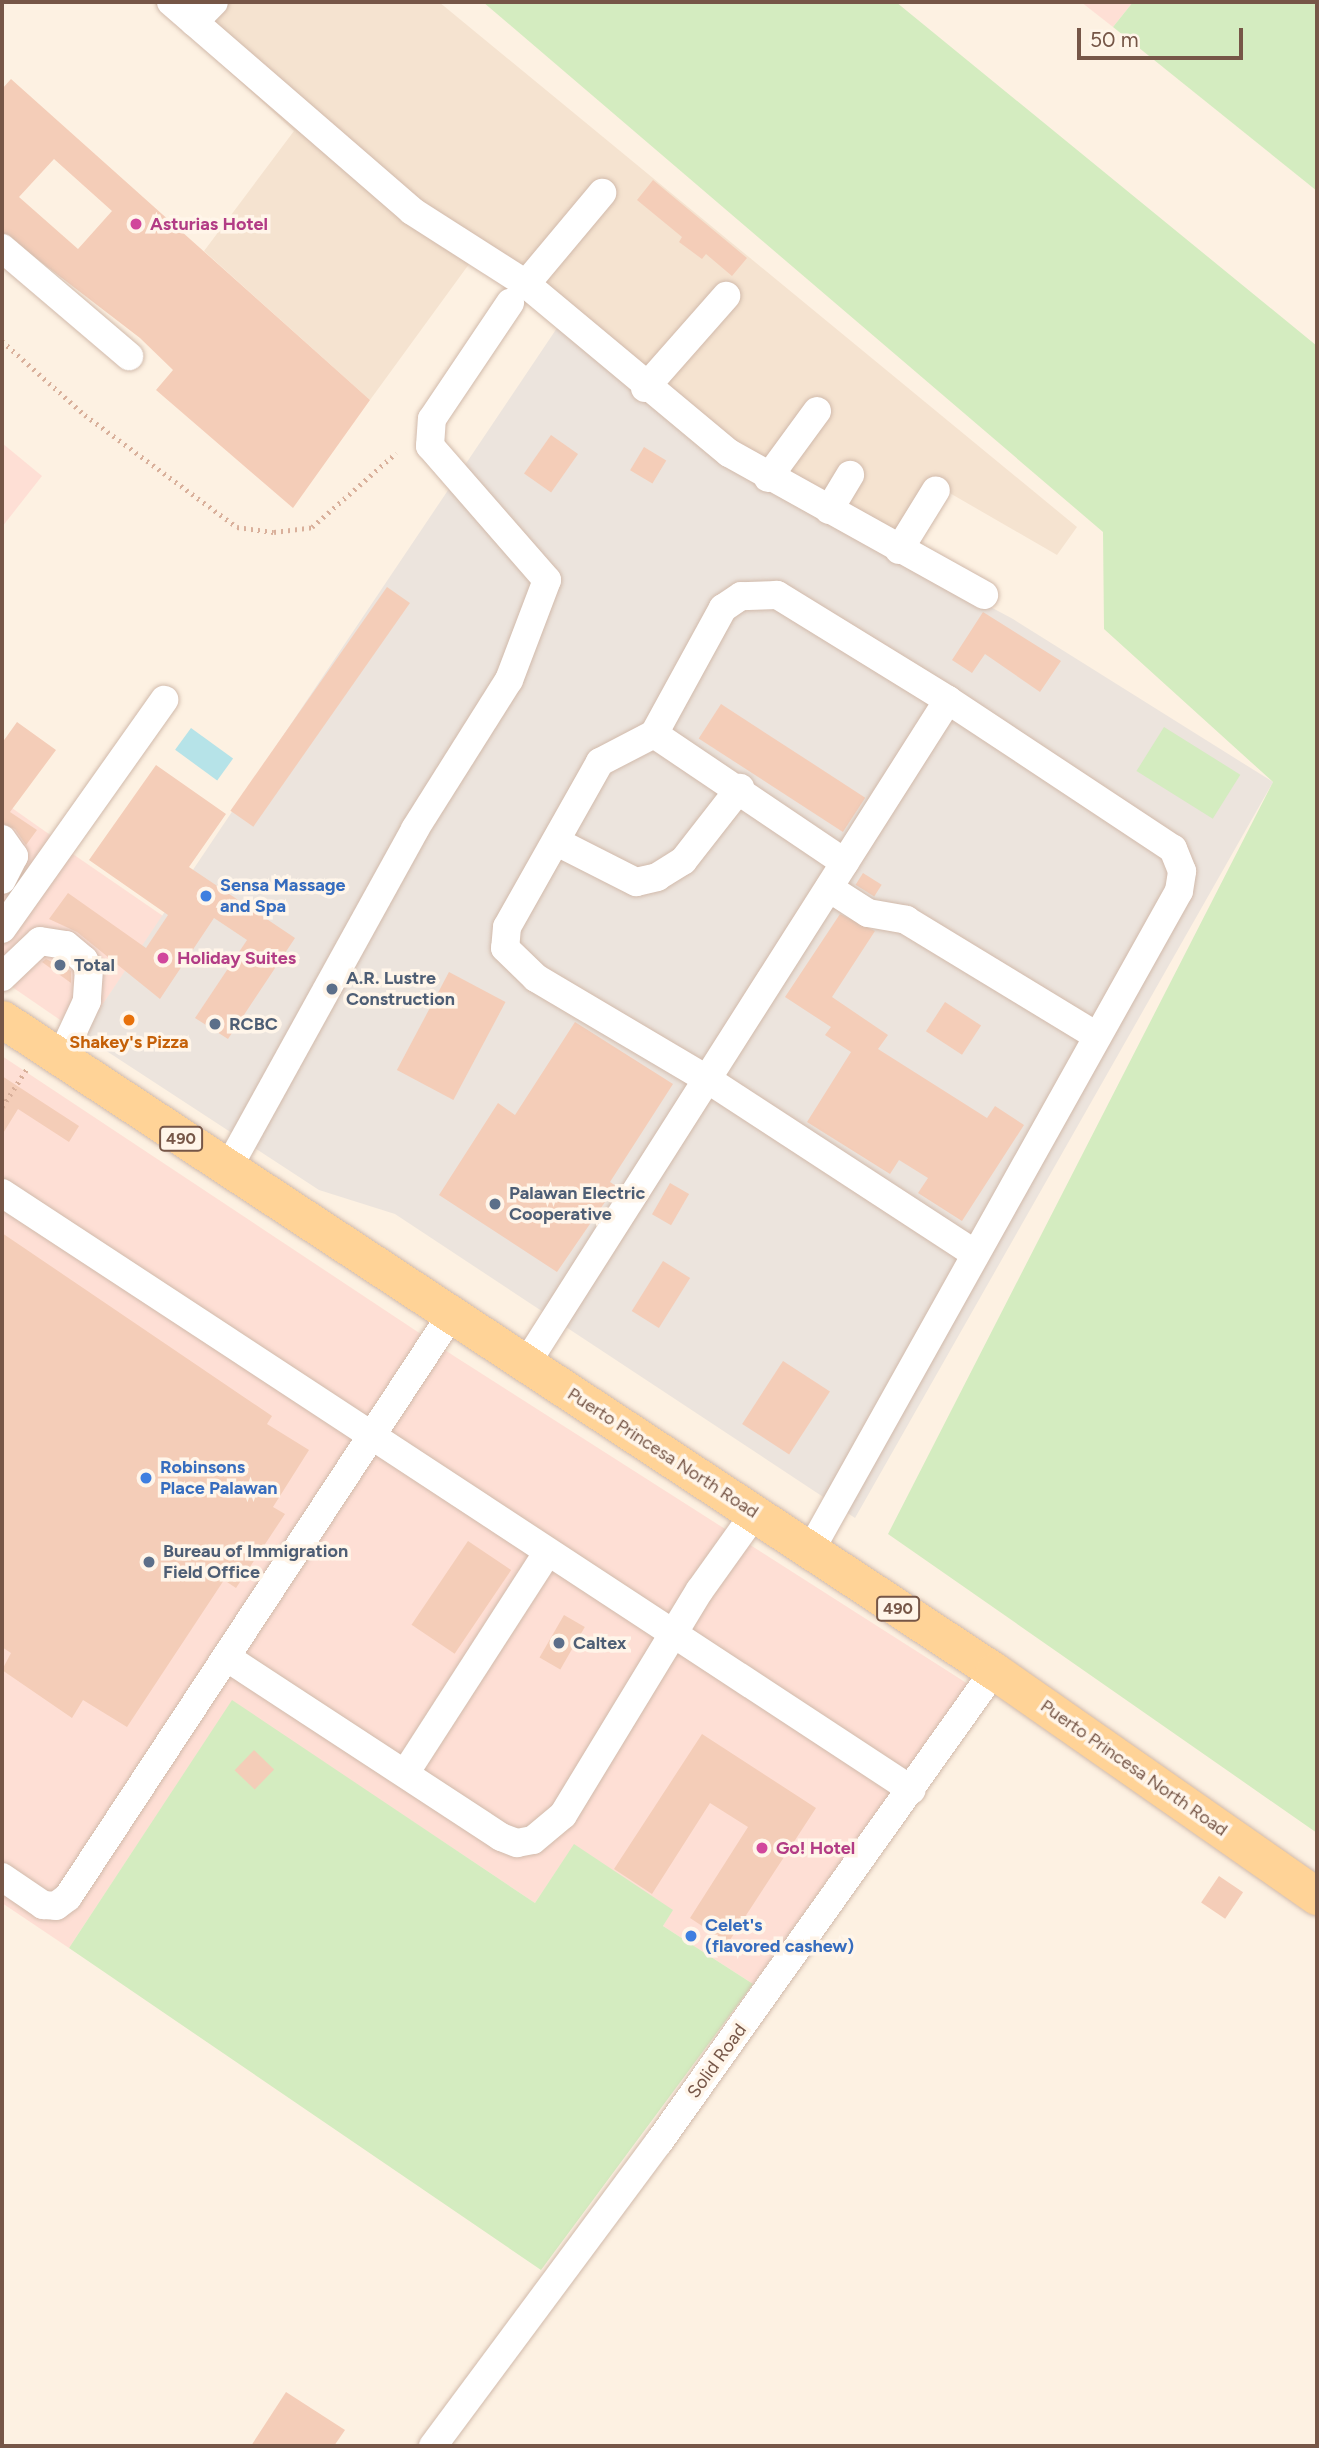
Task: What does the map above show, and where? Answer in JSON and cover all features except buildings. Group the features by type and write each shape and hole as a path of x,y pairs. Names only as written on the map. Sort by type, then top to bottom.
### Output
{"main road":[{"name":"Puerto Princesa North Road","path":"2,1019 227,1170 994,1671 1317,1896"}],"street":[{"path":"171,2 412,211 768,478 984,595"},
{"path":"194,22 214,2"},
{"path":"227,1170 415,829 509,680 547,580 430,446 432,419 518,293 602,192"},
{"path":"2,248 128,356"},
{"path":"645,388 726,296"},
{"path":"768,478 817,411"},
{"path":"829,510 850,475"},
{"path":"899,550 936,490"},
{"path":"810,1551 1179,891 1182,871 1172,849 948,700 777,595 758,593 741,596 723,608 654,734 606,754 507,927 505,948 536,978 708,1079 975,1254"},
{"path":"2,929 164,700"},
{"path":"526,1364 948,700"},
{"path":"654,734 740,788 845,863"},
{"path":"557,842 636,882 657,877 683,861 740,788"},
{"path":"2,839 14,856 2,880"},
{"path":"829,888 868,912 906,919 1097,1036"},
{"path":"2,977 40,941 66,945 89,969 87,1001 51,1052"},
{"path":"2,1193 371,1438 912,1790"},
{"path":"2,1877 43,1905 56,1906 68,1897 451,1315"},
{"path":"226,1657 406,1772 501,1837 517,1843 548,1833 672,1634 754,1513"},
{"path":"406,1772 548,1553"},
{"name":"Solid Road","path":"433,2446 912,1790 994,1671"}],"path":[{"path":"2,341 95,423 237,527 274,532 312,527 396,453"},
{"path":"2,1107 51,1052"}],"shaded area":[{"path":"153,2 439,2 1077,527 1057,555 941,488 899,558 472,260 370,400 204,251 294,131"},
{"path":"1081,2 1133,2 1113,27"},
{"path":"559,325 723,464 1013,619 1273,782 855,1518 395,1214 319,1190 82,1035"},
{"path":"2,443 42,476 2,527"},
{"path":"2,801 56,839 2,916"},
{"name":"Total","path":"67,850 163,916 82,1035 2,980 2,947"},
{"path":"2,1056 454,1356 968,1684 753,1984 663,1926 672,1910 574,1845 535,1903 232,1701 69,1948 2,1903"}],"green space":[{"path":"483,2 896,2 1317,346 1317,1833 888,1534 1273,782 1104,629 1103,532"},
{"path":"1133,2 1317,2 1317,191 1113,27"},
{"path":"1164,727 1240,775 1213,819 1136,771"},
{"path":"232,1700 535,1903 574,1844 673,1910 663,1926 753,1984 541,2270 69,1948"}],"water":[{"path":"191,728 233,759 217,780 175,750"}],"place":[{"name":"Asturias Hotel","path":"136,224"},
{"name":"Sensa Massage and Spa","path":"206,896"},
{"name":"Holiday Suites","path":"163,958"},
{"name":"Total","path":"60,965"},
{"name":"A.R. Lustre Construction","path":"332,989"},
{"name":"Shakey's Pizza","path":"129,1020"},
{"name":"RCBC","path":"215,1024"},
{"name":"Palawan Electric Cooperative","path":"495,1204"},
{"name":"Robinsons Place Palawan","path":"146,1478"},
{"name":"Bureau of Immigration Field Office","path":"149,1562"},
{"name":"Caltex","path":"559,1643"},
{"name":"Go! Hotel","path":"762,1848"},
{"name":"Celet's (flavored cashew)","path":"691,1936"}]}
